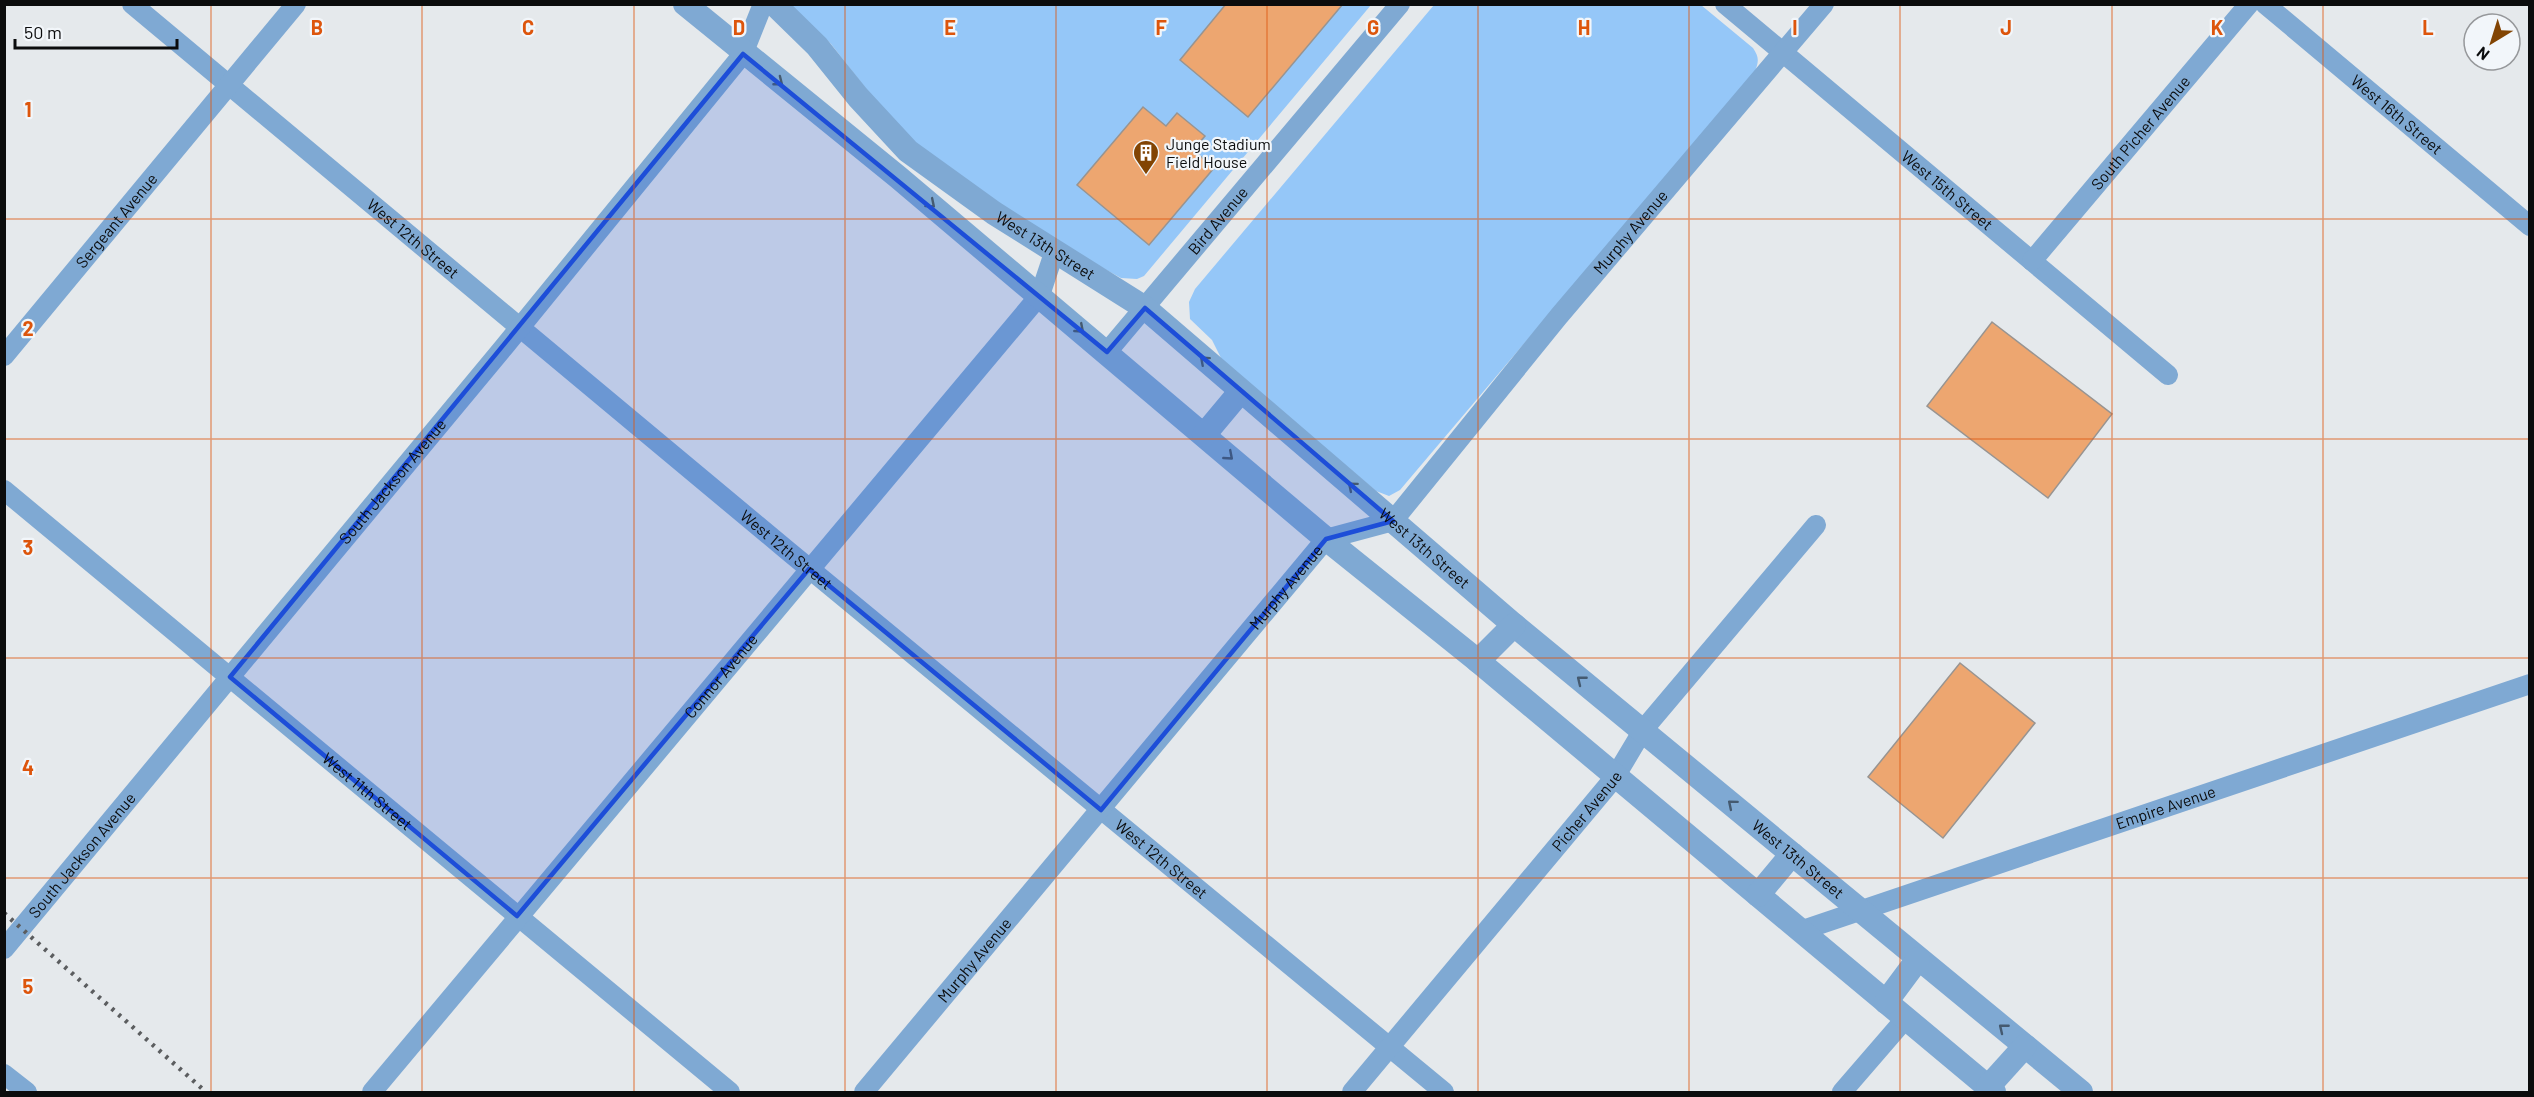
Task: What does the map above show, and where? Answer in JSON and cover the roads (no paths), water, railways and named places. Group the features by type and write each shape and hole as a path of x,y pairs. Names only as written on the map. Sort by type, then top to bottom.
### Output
{"street":[{"name":"West 12th Street","path":"132,4 809,569 1444,1092"},
{"name":"Sergeant Avenue","path":"4,356 296,4"},
{"path":"685,4 743,54 887,168 1040,295 1326,539 1478,661 1991,1090 2025,1046"},
{"name":"South Jackson Avenue","path":"4,949 520,328 743,54 763,4"},
{"name":"West 13th Street","path":"774,4 817,46 858,97 908,151 994,213 1145,308 1240,392 1514,625 2080,1092"},
{"name":"Bird Avenue","path":"1107,352 1400,4"},
{"name":"West 15th Street","path":"1725,4 2168,375"},
{"name":"Murphy Avenue","path":"864,1092 1326,539 1393,520 1559,316 1824,4"},
{"name":"South Picher Avenue","path":"2032,261 2249,4"},
{"name":"West 16th Street","path":"2265,4 2529,225"},
{"name":"Connor Avenue","path":"372,1092 517,916 1040,295 1055,250"},
{"path":"1204,435 1240,392"},
{"name":"West 11th Street","path":"4,490 730,1092"},
{"name":"Picher Avenue","path":"1352,1092 1615,777 1643,730 1815,525"},
{"path":"1478,661 1514,625"},
{"name":"Empire Avenue","path":"1800,931 1857,909 2529,684"},
{"path":"1758,896 1792,854"},
{"path":"1886,1002 1918,959"},
{"path":"1842,1092 1906,1018"},
{"path":"4,1074 27,1092"}],"railway":[{"path":"4,913 206,1092"}],"place":[{"name":"Junge Stadium Field House","path":"1146,176"}]}
